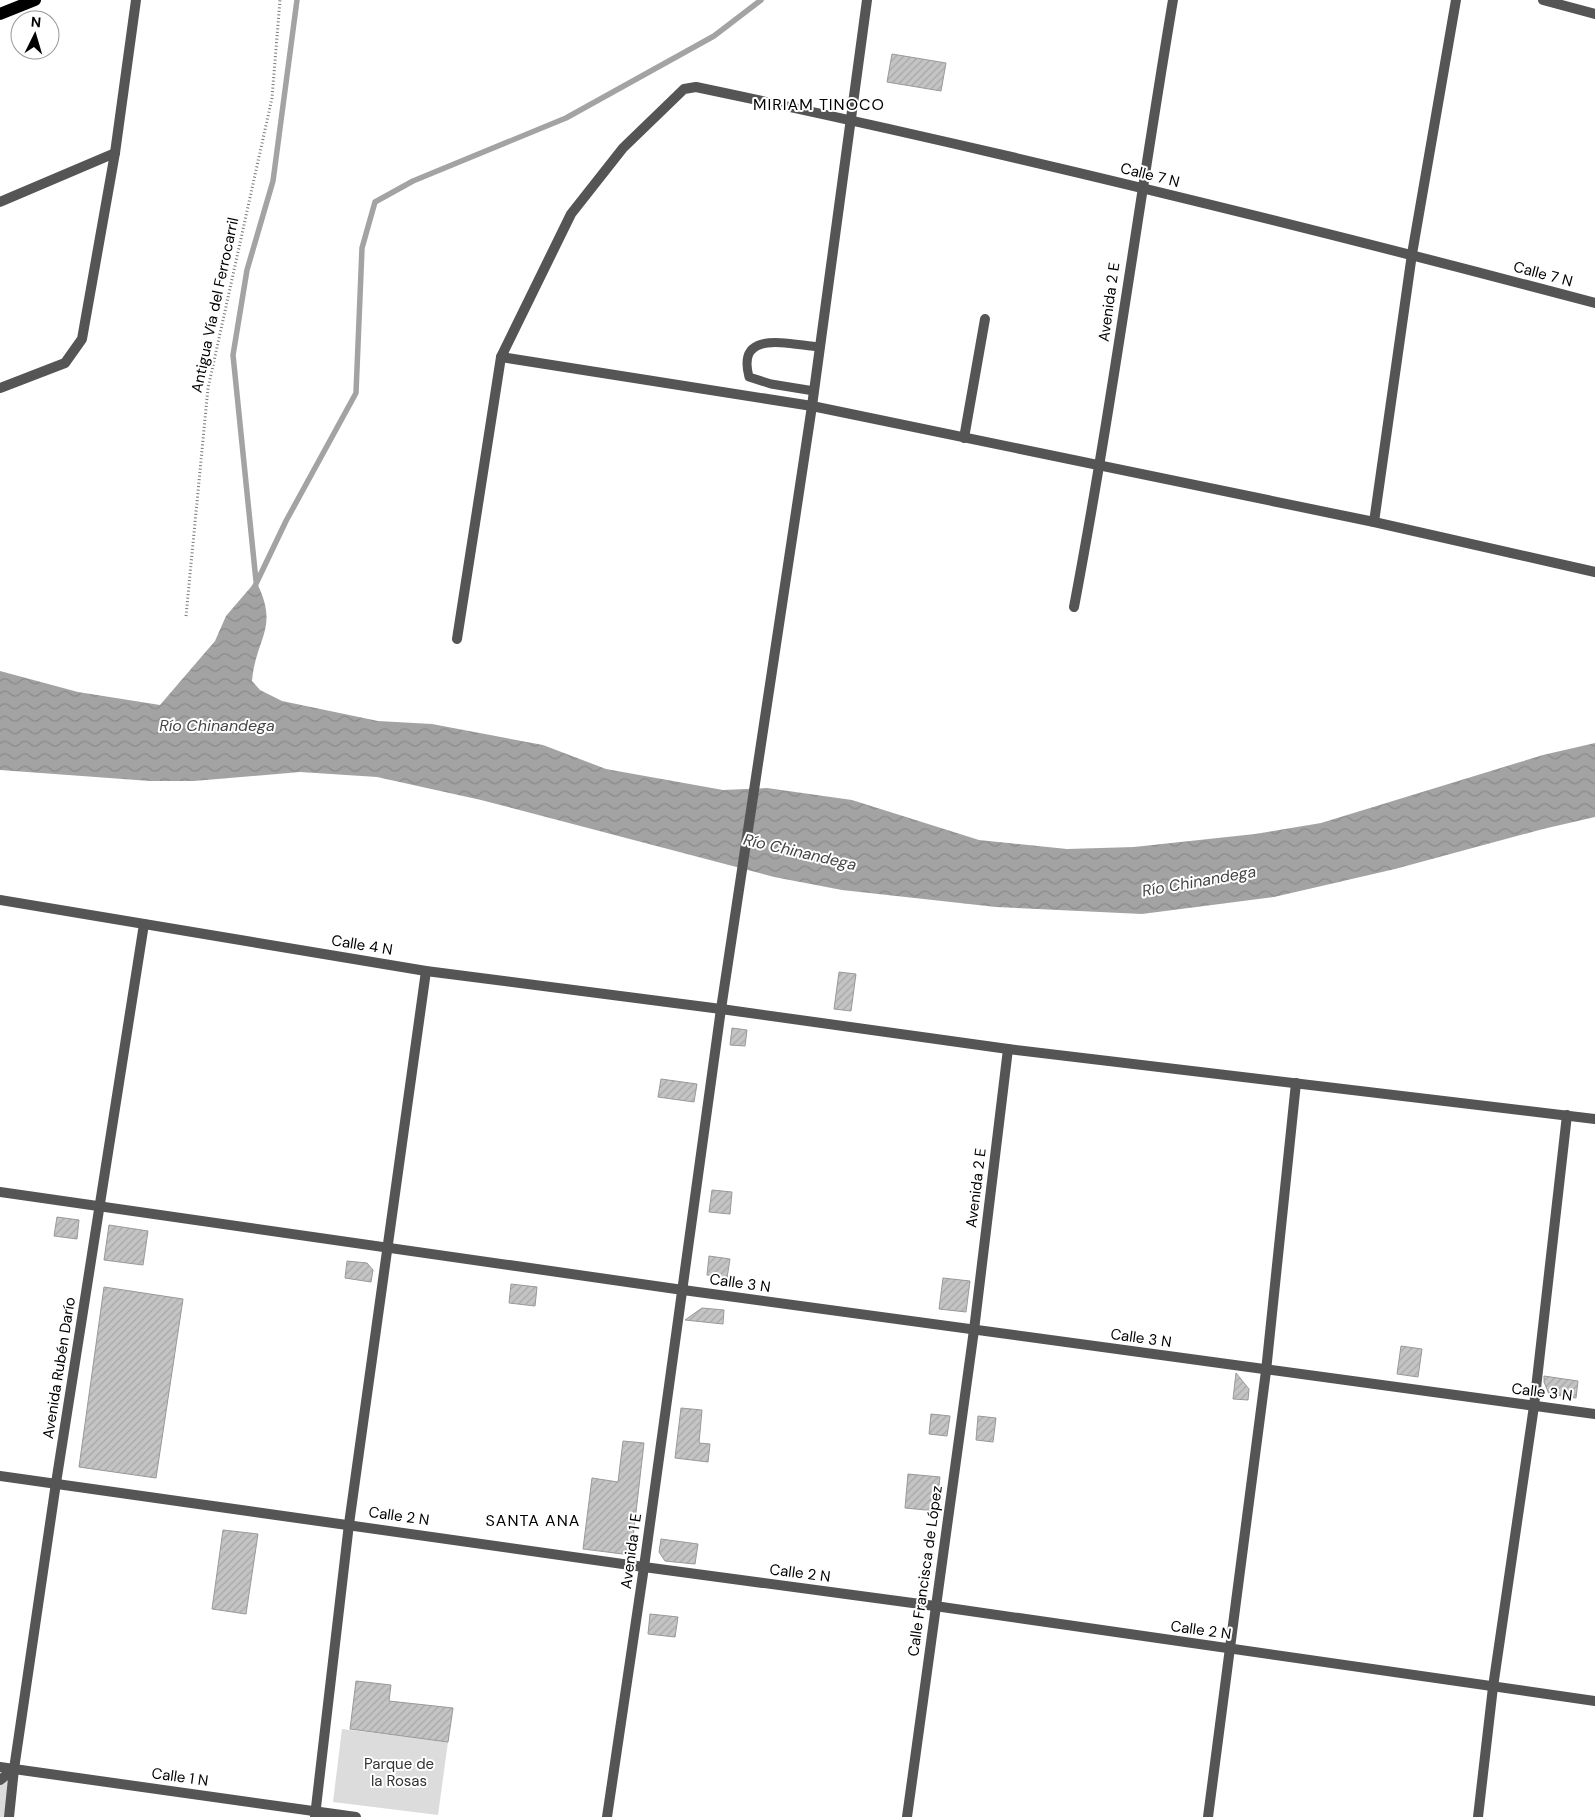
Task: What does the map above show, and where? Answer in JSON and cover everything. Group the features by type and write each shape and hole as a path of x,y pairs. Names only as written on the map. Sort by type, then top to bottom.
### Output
{"main road":[{"path":"0,14 35,0"}],"street":[{"path":"0,388 65,363 82,339 116,153 136,0"},
{"name":"Avenida 1 E","path":"607,1817 644,1567 721,1009 812,406 867,0"},
{"name":"Avenida 2 E","path":"1074,607 1100,467 1141,188 1172,0"},
{"path":"1374,522 1412,254 1456,0"},
{"path":"1543,0 1595,14"},
{"name":"Calle 7 N","path":"501,357 571,214 623,148 684,89 696,87 850,120 1141,188 1412,254 1595,303"},
{"path":"0,202 116,153"},
{"path":"964,438 985,319"},
{"path":"457,639 501,357 812,406 1100,467 1374,522 1595,572"},
{"name":"Calle 4 N","path":"0,900 426,971 721,1009 1008,1049 1595,1119"},
{"name":"Avenida Rubén Darío","path":"9,1817 14,1769 56,1483 144,924"},
{"path":"315,1814 349,1524 386,1246 426,971"},
{"name":"Avenida 2 E","path":"974,1330 1008,1049"},
{"path":"1208,1817 1228,1649 1266,1371 1296,1083"},
{"path":"1478,1817 1493,1687 1534,1406 1567,1115"},
{"name":"Calle 3 N","path":"0,1192 683,1290 1266,1371 1595,1414"},
{"name":"Calle Francisca de López","path":"907,1817 974,1330"},
{"name":"Calle 2 N","path":"0,1476 935,1606 1595,1701"},
{"name":"Calle 1 N","path":"0,1767 315,1814 356,1817"},
{"path":"0,1780 14,1769"}],"lane":[{"path":"814,391 771,384 750,377 746,365 748,353 754,345 765,343 820,347"}],"path":[{"name":"Antigua Vía del Ferrocarril","path":"186,616 208,388 272,98 280,0"}],"green space":[{"name":"Parque de la Rosas","path":"342,1729 448,1742 438,1815 333,1802"},
{"path":"0,1767 14,1769 9,1817 0,1817"}],"water":[{"name":"Río Chinandega","path":"256,581 263,597 266,622 254,666 252,681 260,690 282,701 378,721 432,724 543,745 606,769 723,790 767,788 852,800 979,840 1067,849 1134,847 1255,834 1321,823 1543,755 1595,743 1595,817 1395,869 1274,897 1142,914 996,907 842,890 774,877 481,800 377,777 300,772 194,781 150,781 0,770 0,671 78,692 160,705 215,641 226,616"}],"building":[{"path":"892,54 946,63 941,91 887,82"},
{"path":"839,972 856,974 851,1011 834,1009"},
{"path":"732,1028 747,1030 745,1046 730,1045"},
{"path":"661,1079 697,1084 694,1102 658,1097"},
{"path":"712,1190 732,1192 730,1214 709,1212"},
{"path":"57,1217 79,1220 77,1239 54,1236"},
{"path":"109,1225 148,1231 143,1265 104,1260"},
{"path":"709,1256 730,1259 727,1278 707,1275"},
{"path":"347,1261 367,1263 373,1270 371,1282 345,1278"},
{"path":"943,1278 970,1281 966,1312 939,1309"},
{"path":"511,1284 537,1287 535,1306 509,1303"},
{"path":"104,1287 183,1299 156,1478 79,1467"},
{"path":"702,1308 724,1310 723,1324 685,1320"},
{"path":"1401,1346 1422,1349 1418,1377 1397,1374"},
{"path":"1236,1373 1249,1389 1248,1400 1233,1399"},
{"path":"1544,1376 1578,1381 1576,1398 1549,1394 1544,1382"},
{"path":"681,1408 702,1410 699,1443 710,1444 708,1462 675,1458"},
{"path":"931,1414 950,1416 947,1436 929,1434"},
{"path":"978,1416 996,1418 993,1442 976,1440"},
{"path":"623,1441 644,1443 631,1555 583,1549 592,1478 618,1482"},
{"path":"908,1474 940,1477 936,1511 905,1508"},
{"path":"223,1530 258,1534 246,1614 212,1609"},
{"path":"661,1539 698,1544 695,1564 665,1561 659,1552"},
{"path":"650,1614 678,1617 675,1637 648,1634"},
{"path":"356,1681 391,1685 389,1701 453,1708 448,1742 350,1729"}],"waterway":[{"path":"256,581 233,355 247,270 273,181 297,0"},
{"path":"254,588 286,521 356,393 362,248 375,202 413,181 566,118 714,36 761,0"}],"district":[{"name":"MIRIAM TINOCO","path":"819,104"},
{"name":"SANTA ANA","path":"533,1520"}]}
